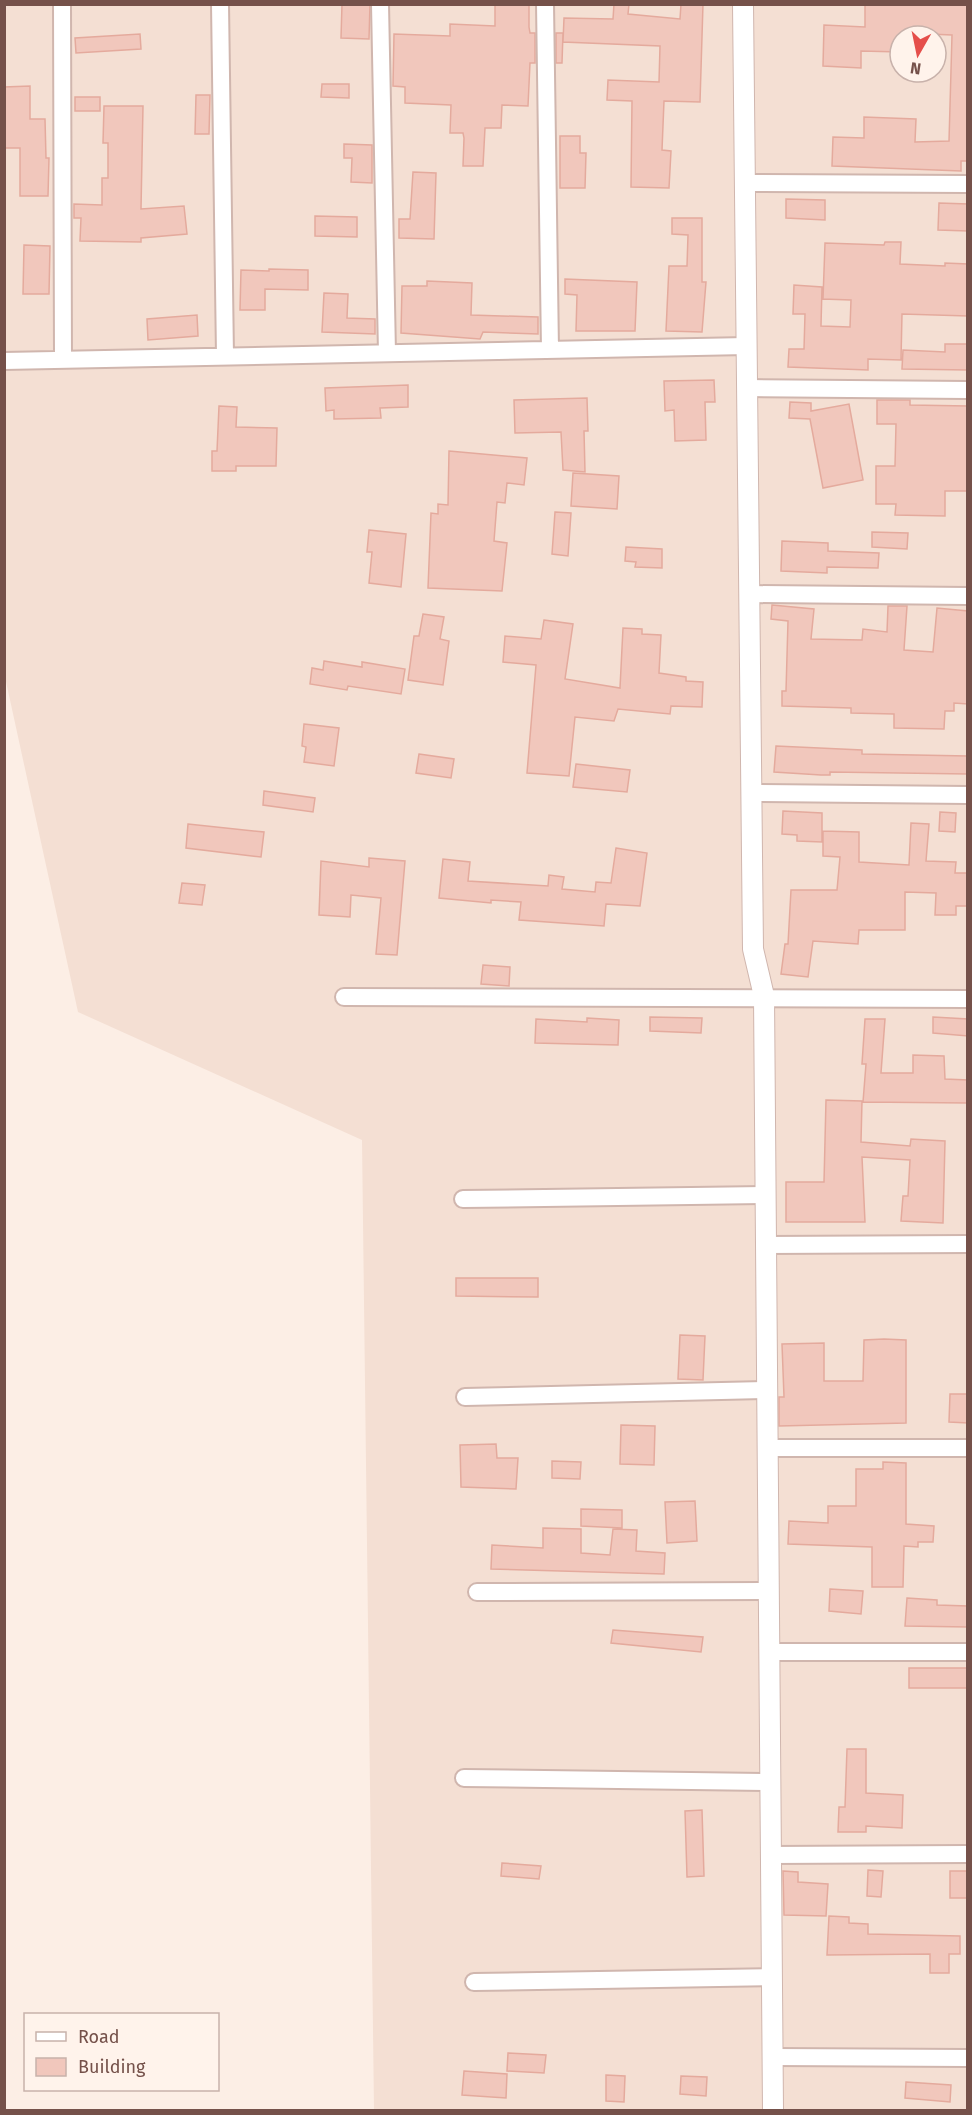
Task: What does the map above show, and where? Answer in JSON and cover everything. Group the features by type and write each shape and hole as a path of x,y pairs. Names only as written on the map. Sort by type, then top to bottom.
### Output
{"street":[{"path":"62,4 63,359"},
{"path":"220,4 225,356"},
{"path":"380,4 387,353"},
{"path":"544,4 550,350"},
{"path":"743,4 753,949 764,996 773,2110"},
{"path":"745,183 968,184"},
{"path":"4,361 747,346"},
{"path":"748,388 968,390"},
{"path":"750,594 968,596"},
{"path":"753,793 968,795"},
{"path":"344,997 764,996 968,999"},
{"path":"463,1199 766,1195"},
{"path":"766,1245 968,1244"},
{"path":"465,1397 767,1390"},
{"path":"768,1448 968,1448"},
{"path":"477,1592 769,1591"},
{"path":"770,1652 968,1652"},
{"path":"464,1778 771,1782"},
{"path":"771,1855 968,1854"},
{"path":"474,1982 772,1977"},
{"path":"773,2057 968,2058"}],"shaded area":[{"path":"4,5 967,5 967,2110 374,2110 362,1140 78,1012 5,677"}],"building":[{"path":"342,4 370,4 369,39 341,38"},
{"path":"495,4 529,4 530,33 535,33 535,63 530,63 528,106 502,105 501,128 485,128 483,166 463,166 463,133 450,133 451,105 405,103 405,87 393,86 394,34 450,36 450,24 495,26"},
{"path":"614,4 629,4 628,14 680,19 681,4 703,4 700,102 664,101 662,150 671,151 669,188 631,187 632,101 607,100 608,80 659,82 660,46 563,42 564,18 613,19"},
{"path":"865,4 968,4 968,161 961,161 961,171 832,166 833,137 864,138 864,117 916,119 915,142 949,141 952,35 948,35 948,24 888,24 888,52 861,51 861,68 823,66 824,25 865,27"},
{"path":"556,33 563,33 562,63 556,63"},
{"path":"140,34 141,49 76,53 75,38"},
{"path":"322,84 349,84 349,98 321,97"},
{"path":"30,86 30,119 45,119 46,158 49,158 48,196 20,196 20,148 4,148 4,87"},
{"path":"196,95 210,95 209,134 195,134"},
{"path":"75,97 100,97 100,111 75,111"},
{"path":"104,106 143,106 141,209 184,206 187,234 141,238 141,242 80,241 81,218 74,218 74,204 102,205 102,178 108,178 108,143 103,143"},
{"path":"560,136 580,136 580,153 586,153 585,188 560,188"},
{"path":"344,144 372,145 372,183 351,182 352,158 344,158"},
{"path":"413,172 436,173 434,239 399,238 399,219 410,219"},
{"path":"786,199 825,200 825,220 786,218"},
{"path":"939,203 968,204 968,231 938,230"},
{"path":"315,216 357,217 357,237 315,236"},
{"path":"672,218 702,218 702,282 706,282 702,332 666,331 669,266 687,266 688,235 672,234"},
{"path":"885,242 901,242 900,264 945,266 945,263 968,264 968,316 902,314 901,360 868,359 868,370 788,367 789,349 804,349 805,314 793,314 794,285 822,287 821,326 850,327 851,300 823,299 825,243 884,245"},
{"path":"24,245 50,246 49,294 23,294"},
{"path":"269,269 308,270 308,290 265,289 265,310 240,310 241,270 269,271"},
{"path":"565,279 637,282 635,331 576,331 577,295 565,294"},
{"path":"427,281 472,283 471,315 538,317 538,334 483,332 480,339 401,333 402,286 427,286"},
{"path":"324,293 348,294 347,318 375,319 375,334 322,332"},
{"path":"197,315 198,336 148,340 147,319"},
{"path":"945,344 968,344 968,370 902,369 903,350 945,352"},
{"path":"714,380 715,402 705,402 706,440 675,441 674,410 665,411 664,381"},
{"path":"408,385 408,407 380,408 381,418 334,419 334,410 326,411 325,388"},
{"path":"587,398 588,431 584,431 585,472 563,470 561,432 515,433 514,400"},
{"path":"877,400 910,400 910,405 968,406 968,491 945,491 945,516 895,515 896,504 876,504 876,466 895,466 896,424 877,424"},
{"path":"790,402 811,403 811,411 849,404 863,480 823,488 810,419 789,418"},
{"path":"219,406 237,407 236,427 277,428 276,466 236,466 236,471 212,471 212,451 217,451"},
{"path":"449,451 527,458 524,485 507,483 505,503 497,502 494,541 507,543 502,591 428,588 431,513 438,514 438,504 448,505"},
{"path":"573,473 619,476 617,509 571,506"},
{"path":"555,512 571,513 568,556 552,554"},
{"path":"369,530 406,534 401,587 369,583 372,552 367,552"},
{"path":"872,532 908,533 907,549 872,547"},
{"path":"782,541 828,543 828,551 879,553 878,568 827,567 827,573 781,571"},
{"path":"626,547 662,549 662,568 635,567 636,562 625,561"},
{"path":"772,605 814,609 811,639 862,640 863,629 887,632 888,606 907,606 904,650 933,652 937,608 968,611 968,704 954,703 954,711 945,711 944,729 894,728 894,714 851,713 851,708 782,706 782,691 786,691 788,621 771,619"},
{"path":"423,614 444,617 440,639 449,641 443,685 408,680 414,636 419,636"},
{"path":"544,620 573,624 565,679 620,688 623,628 642,629 642,634 661,635 659,673 686,677 686,681 703,682 702,707 671,706 670,714 618,709 614,721 575,717 569,776 527,773 536,665 503,662 505,636 541,639"},
{"path":"324,661 362,667 362,662 405,669 401,694 348,686 347,690 310,684 312,668 323,670"},
{"path":"304,724 339,728 334,766 304,762 306,747 302,746"},
{"path":"776,746 862,750 862,754 968,756 968,774 830,772 830,775 821,775 774,772"},
{"path":"419,754 454,759 451,778 416,773"},
{"path":"576,764 630,770 627,792 573,787"},
{"path":"264,791 315,798 313,812 263,805"},
{"path":"783,811 822,813 822,842 797,841 797,835 782,834"},
{"path":"940,812 956,813 955,832 939,831"},
{"path":"911,823 929,824 926,861 956,862 955,873 968,873 968,906 956,906 956,915 935,915 936,893 905,892 905,930 859,930 858,944 813,941 808,977 781,974 785,944 788,944 791,890 837,890 840,857 823,856 823,831 859,832 859,862 909,865"},
{"path":"188,824 264,832 261,857 186,848"},
{"path":"616,848 647,853 640,906 606,904 604,926 519,920 521,902 491,900 491,903 439,898 443,859 470,862 468,881 548,886 549,875 564,877 562,889 595,892 596,882 611,883"},
{"path":"369,858 405,861 397,955 376,954 381,898 351,895 350,917 319,915 321,861 369,867"},
{"path":"182,883 205,885 202,905 179,903"},
{"path":"483,965 510,967 509,986 481,984"},
{"path":"650,1017 702,1018 701,1033 650,1031"},
{"path":"933,1017 968,1019 968,1036 933,1033"},
{"path":"587,1018 619,1020 618,1045 535,1043 536,1019 587,1022"},
{"path":"865,1019 885,1019 881,1073 913,1073 913,1055 944,1056 945,1079 968,1080 968,1103 863,1102 866,1064 862,1064"},
{"path":"826,1100 862,1101 861,1142 910,1146 911,1139 945,1141 943,1223 901,1221 903,1196 908,1196 910,1160 862,1157 865,1222 786,1222 786,1182 824,1182"},
{"path":"456,1278 538,1278 538,1297 456,1296"},
{"path":"680,1335 705,1336 703,1380 678,1379"},
{"path":"864,1340 906,1340 906,1423 779,1426 779,1397 784,1397 782,1344 824,1343 824,1381 863,1381"},
{"path":"950,1394 968,1394 968,1423 949,1422"},
{"path":"621,1425 655,1426 654,1465 620,1464"},
{"path":"496,1444 497,1458 518,1458 516,1489 461,1487 460,1445"},
{"path":"552,1461 581,1462 580,1479 552,1478"},
{"path":"883,1462 906,1463 906,1524 934,1526 933,1542 918,1542 918,1547 904,1546 903,1587 872,1587 872,1547 788,1544 789,1521 828,1523 828,1506 856,1506 856,1469 883,1469"},
{"path":"695,1501 697,1541 667,1543 665,1502"},
{"path":"581,1509 622,1510 622,1528 581,1526"},
{"path":"543,1528 581,1529 581,1553 610,1555 613,1529 637,1530 636,1551 665,1553 664,1574 491,1569 492,1545 543,1548"},
{"path":"830,1589 863,1591 861,1614 829,1611"},
{"path":"907,1598 937,1600 937,1605 968,1606 968,1627 905,1626"},
{"path":"613,1630 703,1637 701,1652 611,1643"},
{"path":"909,1668 968,1668 968,1688 909,1688"},
{"path":"847,1749 866,1749 866,1793 903,1795 902,1828 866,1826 866,1832 838,1832 839,1807 845,1807"},
{"path":"702,1810 704,1876 687,1877 685,1811"},
{"path":"502,1863 541,1866 539,1879 501,1876"},
{"path":"868,1870 883,1871 881,1897 867,1896"},
{"path":"783,1871 798,1872 798,1882 828,1884 826,1916 784,1915"},
{"path":"950,1871 968,1871 968,1898 950,1898"},
{"path":"829,1916 849,1917 849,1923 868,1924 868,1934 960,1936 960,1954 949,1954 949,1973 930,1973 930,1954 827,1955"},
{"path":"508,2053 546,2055 544,2073 507,2071"},
{"path":"464,2071 507,2074 506,2098 462,2095"},
{"path":"606,2075 625,2076 624,2102 606,2101"},
{"path":"681,2076 707,2077 706,2096 680,2094"},
{"path":"906,2082 951,2085 950,2102 905,2098"}]}
